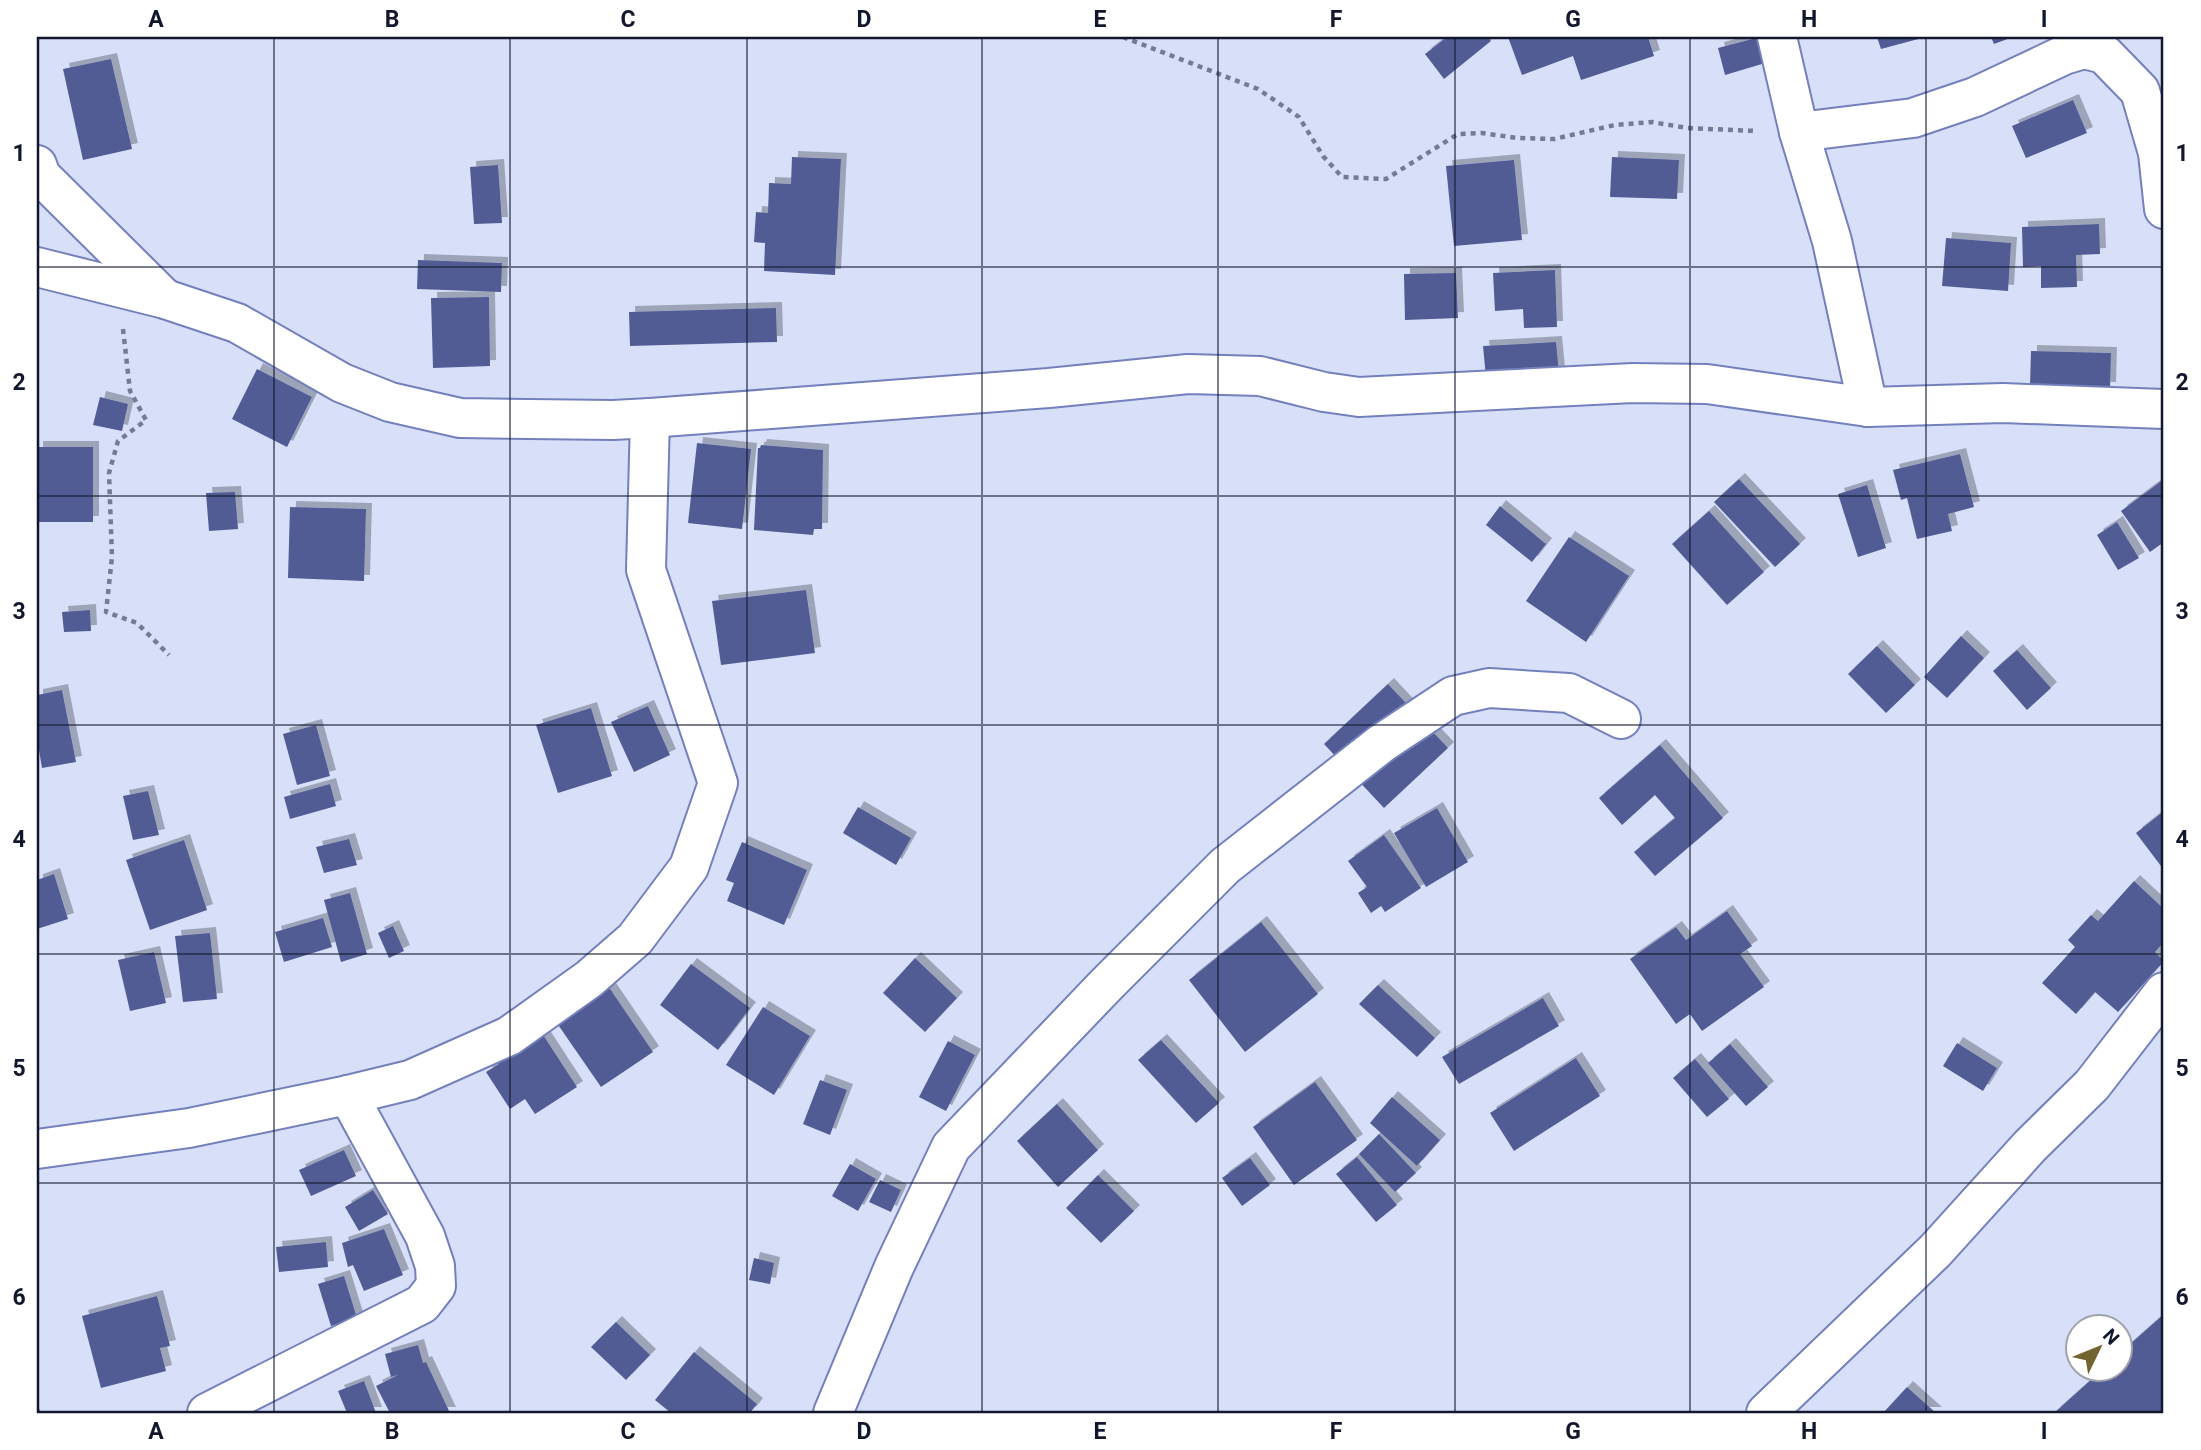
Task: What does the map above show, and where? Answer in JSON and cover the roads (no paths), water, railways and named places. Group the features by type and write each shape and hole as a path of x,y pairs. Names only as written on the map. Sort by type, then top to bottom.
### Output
{"street":[{"path":"1777,37 1799,132 1832,241 1868,407"},
{"path":"1799,132 1913,118 1975,97 2064,55 2084,49 2104,54 2140,91 2158,153 2164,209"},
{"path":"37,165 41,176 149,295"},
{"path":"37,267 149,295 237,323 342,383 390,402 460,418 613,421 1049,388 1188,374 1260,376 1324,392 1359,397 1633,383 1707,384 1868,407 2003,403 2164,409"},
{"path":"37,1149 189,1128 348,1096 411,1080 509,1036 589,979 635,939 690,867 718,783 646,570 650,418"},
{"path":"833,1413 894,1267 951,1147 1106,985 1225,866 1382,743 1453,696 1489,688 1569,693 1620,719"},
{"path":"1766,1413 1935,1251 2030,1146 2092,1085 2164,992"},
{"path":"207,1413 422,1304 436,1286 435,1266 425,1236 348,1096"}]}
